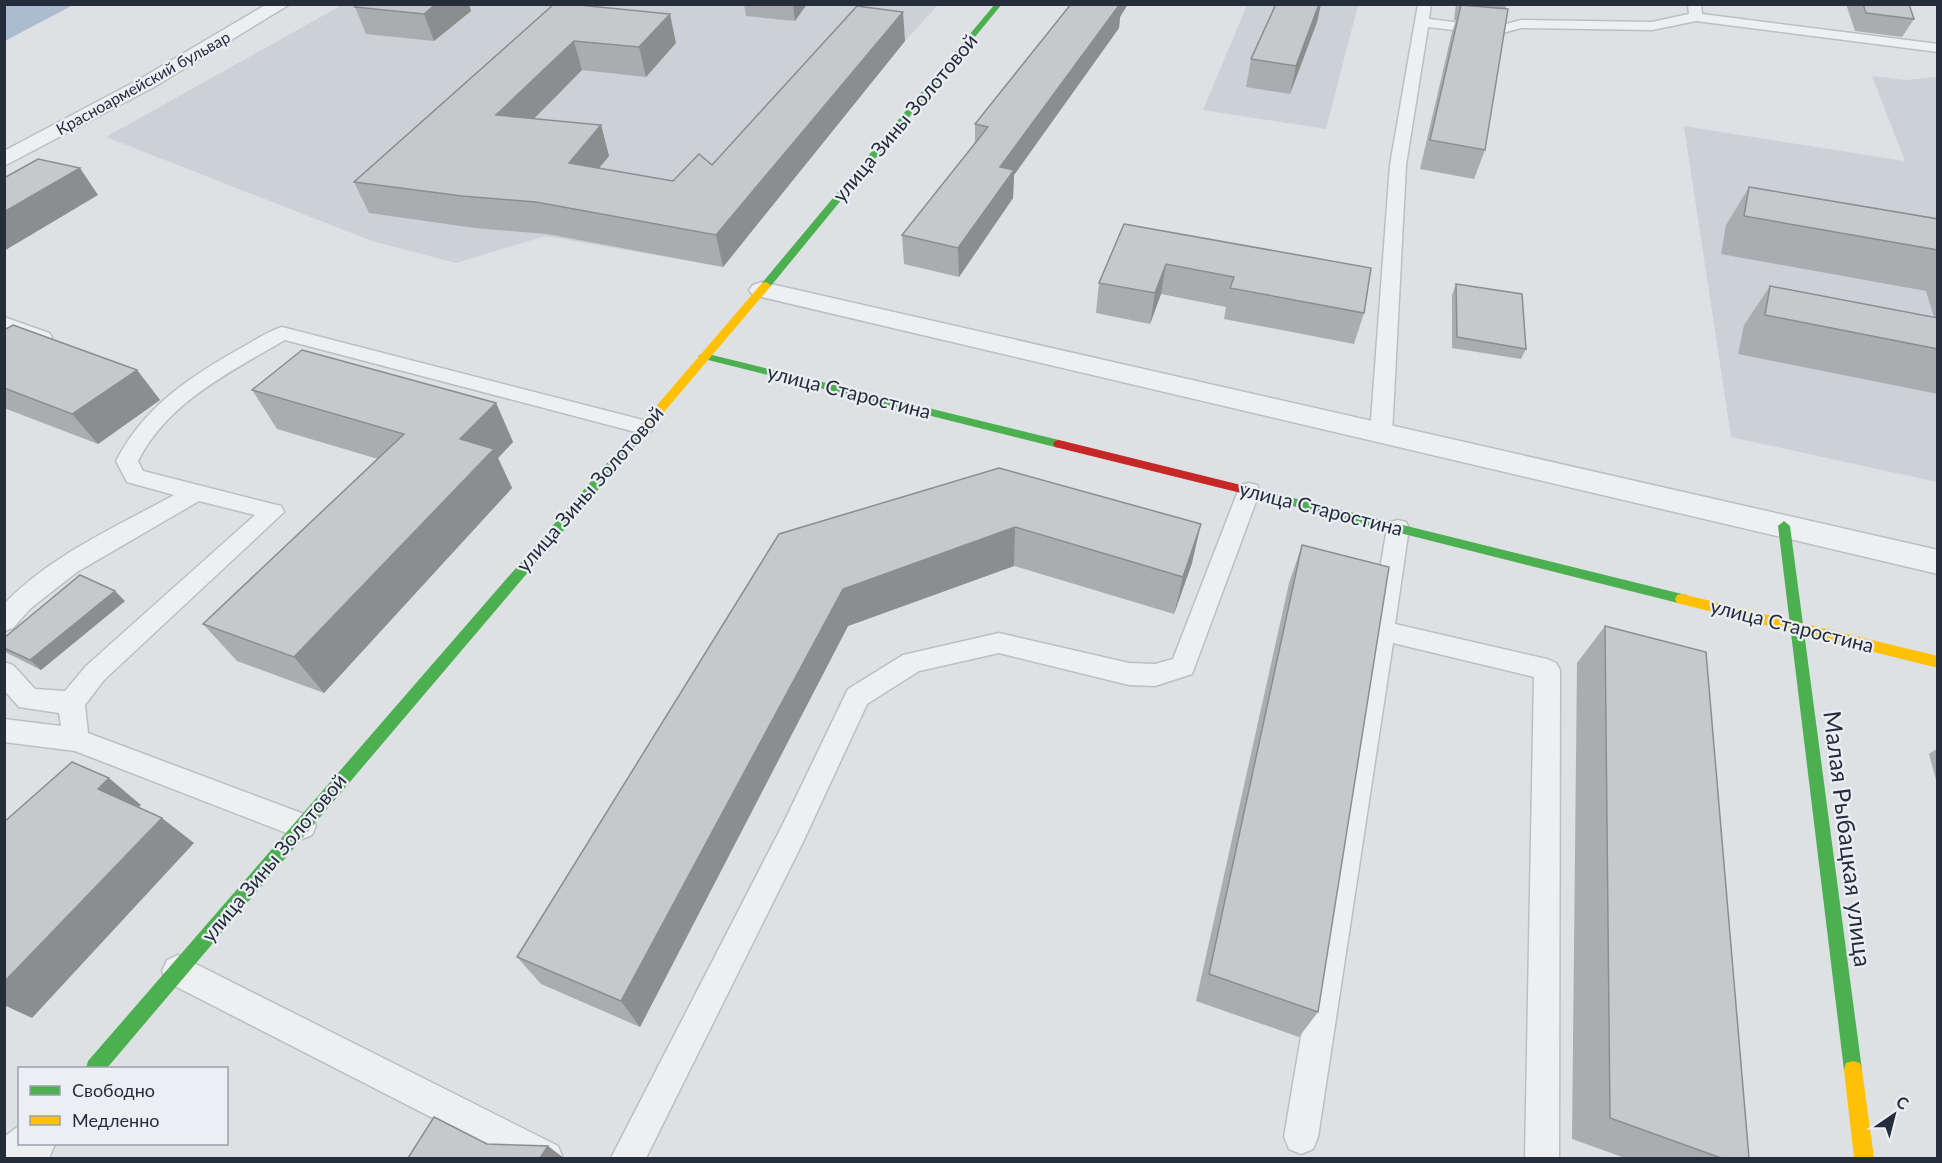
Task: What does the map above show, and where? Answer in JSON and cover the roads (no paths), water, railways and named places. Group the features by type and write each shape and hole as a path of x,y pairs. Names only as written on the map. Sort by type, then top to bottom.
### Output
{"street":[{"name":"Красноармейский бульвар","path":"4,159 147,83 281,4"},
{"name":"улица Зины Золотовой","path":"96,1067 762,290 999,4"},
{"path":"762,290 1938,562"},
{"name":"улица Старостина","path":"704,356 1938,662"},
{"name":"Малая Рыбацкая улица","path":"1784,526 1864,1158"},
{"path":"18,1158 29,1145"}],"lane":[{"path":"1382,434 1398,165 1425,4"},
{"path":"1422,22 1495,31 1521,24 1652,26 1695,11 1938,48"},
{"path":"4,323 57,343"},
{"path":"76,740 71,703 95,673 273,512 135,477 127,461 134,442 151,422 204,380 282,333 643,427"},
{"path":"628,1158 793,833 857,697 912,662 999,643 1129,674 1155,675 1183,667 1249,492"},
{"path":"4,621 22,600 62,571 195,494"},
{"path":"1301,1137 1398,528"},
{"path":"1382,631 1547,670 1542,1158"},
{"path":"4,672 28,699 71,703"},
{"path":"4,730 76,740 302,826"},
{"path":"178,971 546,1158"}],"water":[{"path":"5,4 73,4 73,5 5,41"}]}
